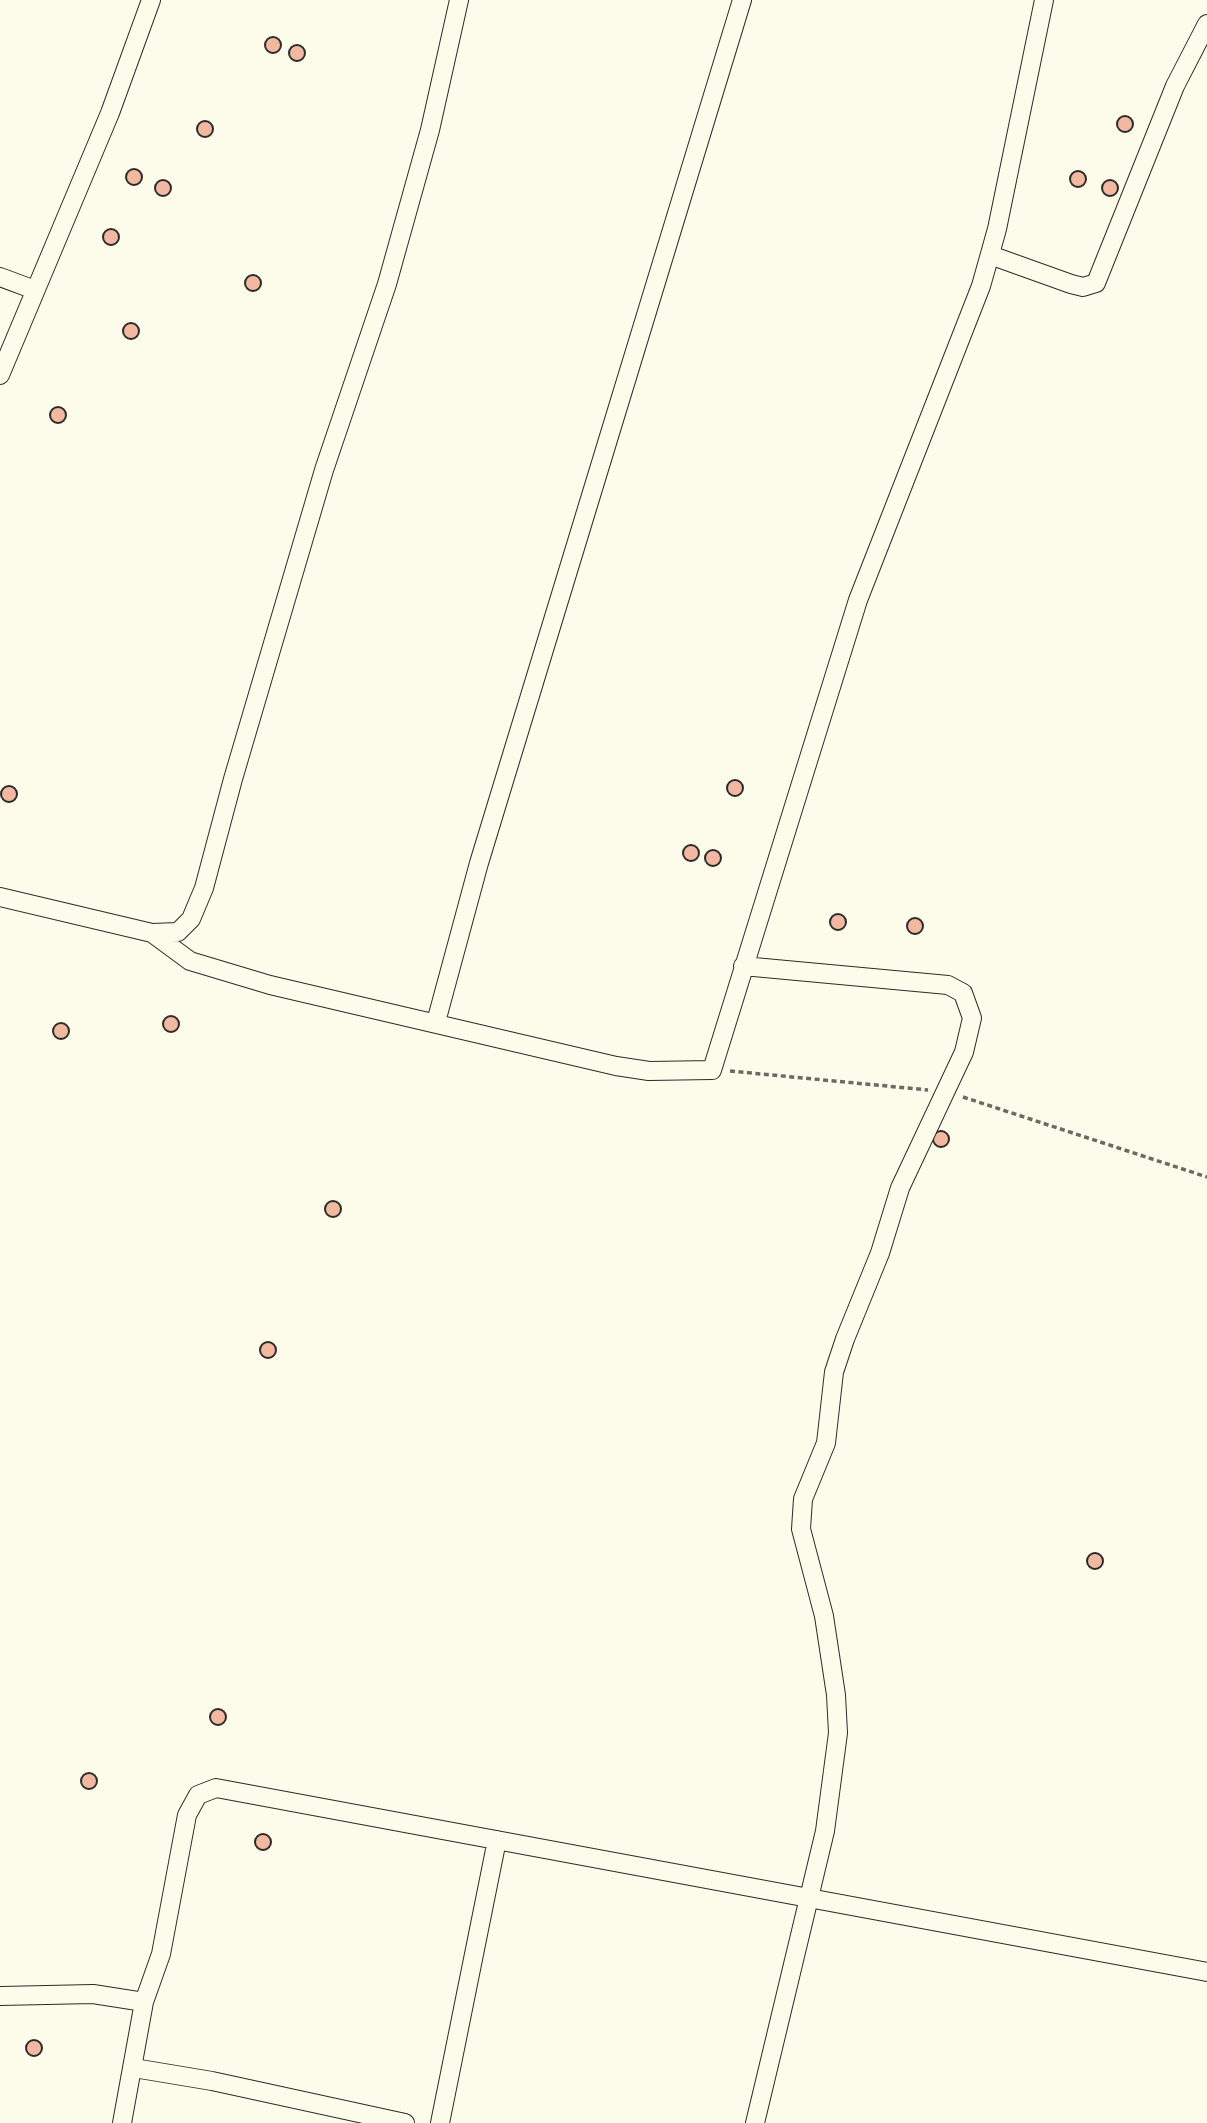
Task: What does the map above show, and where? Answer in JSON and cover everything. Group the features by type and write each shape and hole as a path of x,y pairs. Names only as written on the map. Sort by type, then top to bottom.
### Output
{"street":[{"path":"0,375 110,113 151,0"},
{"path":"0,897 152,933 178,932 185,927 197,908 312,510 404,227 430,130 459,0"},
{"path":"436,1022 479,863 742,0"},
{"path":"152,933 190,961 220,972 616,1066 649,1071 712,1070 858,600 935,407 990,254 1044,0"},
{"path":"990,254 1071,284 1083,287 1096,283 1170,98 1207,24"},
{"path":"0,277 35,290"},
{"path":"743,966 957,988 968,1001 971,1027 947,1092 900,1188 880,1253 845,1339 834,1372 826,1443 802,1506 801,1529 829,1646 838,1733 827,1819 755,2123"},
{"path":"122,2123 144,2002 161,1954 187,1815 198,1795 207,1790 226,1788 1207,1972"},
{"path":"440,2123 497,1840"},
{"path":"0,1996 93,1994 144,2002"},
{"path":"134,2068 405,2123"}],"path":[{"path":"712,1070 947,1092 1207,1177"}],"building":[{"path":"273,37 279,39 279,51 273,53 267,51 265,45 267,39"},
{"path":"297,45 303,47 303,59 297,61 291,59 289,53 291,47"},
{"path":"1125,116 1131,118 1131,130 1125,132 1119,130 1117,124 1119,118"},
{"path":"205,121 211,123 211,135 205,137 199,135 197,129 199,123"},
{"path":"134,169 140,171 140,183 134,185 128,183 126,177 128,171"},
{"path":"1078,171 1084,173 1084,185 1078,187 1072,185 1070,179 1072,173"},
{"path":"163,180 169,182 169,194 163,196 157,194 155,188 157,182"},
{"path":"1110,180 1116,182 1116,194 1110,196 1104,194 1102,188 1104,182"},
{"path":"111,229 117,231 117,243 111,245 105,243 103,237 105,231"},
{"path":"253,275 259,277 259,289 253,291 247,289 245,283 247,277"},
{"path":"131,323 137,325 137,337 131,339 125,337 123,331 125,325"},
{"path":"58,407 64,409 64,421 58,423 52,421 50,415 52,409"},
{"path":"735,780 741,782 741,794 735,796 729,794 727,788 729,782"},
{"path":"9,786 15,788 15,800 9,802 3,800 1,794 3,788"},
{"path":"691,845 697,847 697,859 691,861 685,859 683,853 685,847"},
{"path":"713,850 719,852 719,864 713,866 707,864 705,858 707,852"},
{"path":"838,914 844,916 844,928 838,930 832,928 830,922 832,916"},
{"path":"915,918 921,920 921,932 915,934 909,932 907,926 909,920"},
{"path":"171,1016 177,1018 177,1030 171,1032 165,1030 163,1024 165,1018"},
{"path":"61,1023 67,1025 67,1037 61,1039 55,1037 53,1031 55,1025"},
{"path":"941,1131 947,1133 947,1145 941,1147 935,1145 933,1139 935,1133"},
{"path":"333,1201 339,1203 339,1215 333,1217 327,1215 325,1209 327,1203"},
{"path":"268,1342 274,1344 274,1356 268,1358 262,1356 260,1350 262,1344"},
{"path":"1095,1553 1101,1555 1101,1567 1095,1569 1089,1567 1087,1561 1089,1555"},
{"path":"218,1709 224,1711 224,1723 218,1725 212,1723 210,1717 212,1711"},
{"path":"89,1773 95,1775 95,1787 89,1789 83,1787 81,1781 83,1775"},
{"path":"263,1834 269,1836 269,1848 263,1850 257,1848 255,1842 257,1836"},
{"path":"34,2040 40,2042 40,2054 34,2056 28,2054 26,2048 28,2042"}]}
